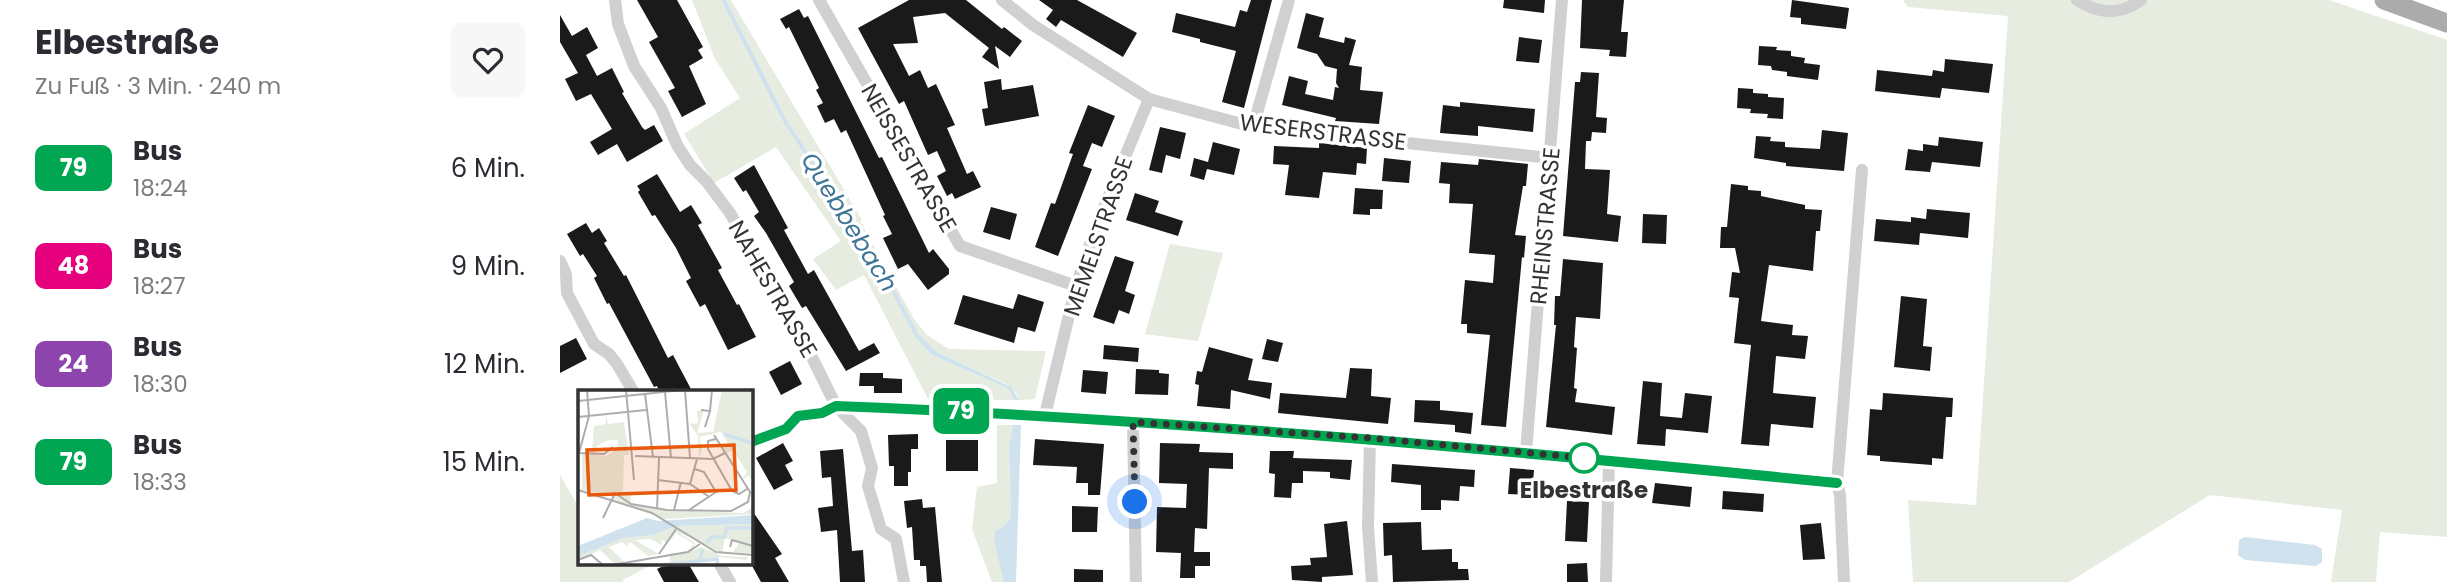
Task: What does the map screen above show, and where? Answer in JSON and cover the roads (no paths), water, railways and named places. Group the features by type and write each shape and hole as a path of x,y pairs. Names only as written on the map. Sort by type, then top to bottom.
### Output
{"main road":[{"path":"2384,0 2424,8 2447,23"}],"street":[{"name":"NAHESTRASSE","path":"615,0 618,24 634,66 661,108 677,145 730,213 806,345 836,406 861,431 872,468 869,485 881,529 896,539 905,582"},
{"name":"NEISSESTRASSE","path":"819,0 960,246 1076,286"},
{"name":"WESERSTRASSE","path":"1002,0 1033,25 1149,99 1253,127 1551,158"},
{"path":"1253,127 1289,0"},
{"name":"RHEINSTRASSE","path":"1526,452 1562,0"},
{"path":"2077,0 2107,13 2130,8 2141,0"},
{"name":"MEMELSTRASSE","path":"1045,415 1076,286 1097,224 1149,99"},
{"path":"1844,582 1839,489 1863,170"},
{"path":"560,261 565,274 567,293 594,344 609,354 632,390"},
{"path":"752,442 786,429 798,416 822,413 836,406 1045,415 1526,452 1839,489"},
{"path":"1133,422 1136,582"},
{"path":"1370,438 1367,527 1372,582"},
{"path":"1606,582 1609,460"},
{"path":"720,564 730,582"}],"water":[{"path":"721,0 726,0 786,119 877,257 919,335 937,352 1011,387 1019,400 1014,400 1009,389 932,355 915,337 874,259 783,122"},
{"path":"1013,425 1021,425 1016,582 1004,582 994,540 996,530 1002,528 1011,517 1009,446"},
{"path":"2245,537 2315,545 2322,549 2322,562 2316,566 2245,560 2238,555 2239,540"}],"place":[{"name":"Elbestraße","path":"1584,458"}],"water label":[{"name":"Quebbebach","path":"849,222"}]}
